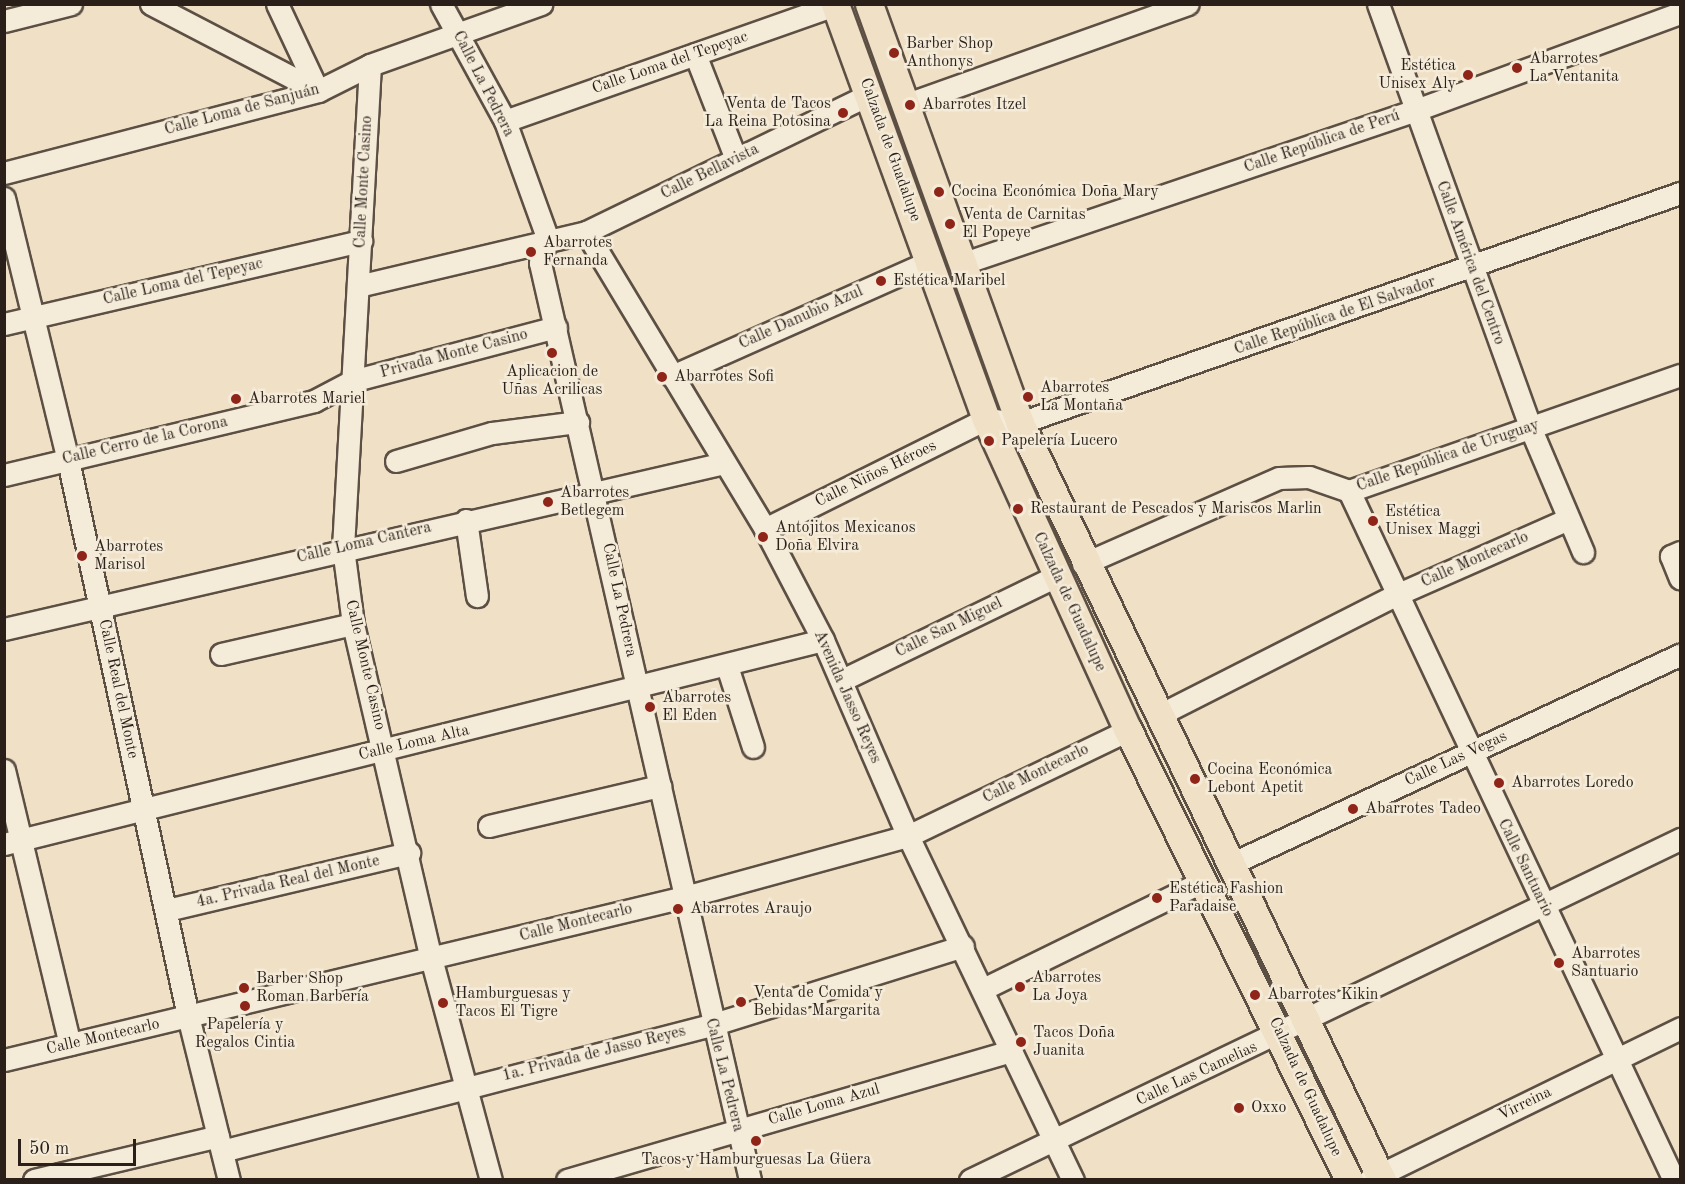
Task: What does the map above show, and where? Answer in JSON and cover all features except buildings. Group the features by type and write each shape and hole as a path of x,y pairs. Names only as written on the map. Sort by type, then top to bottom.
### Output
{"main road":[{"name":"Calzada de Guadalupe","path":"869,4 1020,423 1083,564 1307,1022 1377,1178"},
{"name":"Calzada de Guadalupe","path":"835,5 870,94 986,419 1128,730 1281,1035 1349,1179"}],"street":[{"path":"4,21 71,4"},
{"path":"151,4 318,91"},
{"path":"277,4 318,91"},
{"name":"Calle La Pedrera","path":"441,4 505,122 547,237 540,263 595,490 660,786 688,896 711,1025 750,1179"},
{"name":"Calle Loma de Sanjuán","path":"4,173 318,91 370,65 541,4"},
{"path":"904,105 1188,4"},
{"name":"Calle América del Centro","path":"1378,4 1530,428 1583,552"},
{"name":"Calle Loma del Tepeyac","path":"505,122 835,5"},
{"name":"Calle República de Perú","path":"961,264 1416,110 1680,14"},
{"path":"695,54 736,159"},
{"name":"Calle Monte Casino","path":"370,65 343,548 353,624 385,750 431,958 491,1179"},
{"name":"Calle Bellavista","path":"547,237 586,232 870,94"},
{"name":"Calle República de El Salvador","path":"986,419 1020,423 1472,268 1680,193"},
{"name":"Calle Real del Monte","path":"4,198 68,459 188,1016 229,1179"},
{"name":"Avenida Jasso Reyes","path":"586,232 765,529 823,640 908,836 963,946 1073,1179"},
{"path":"358,286 547,237"},
{"name":"Calle Loma del Tepeyac","path":"4,324 361,241"},
{"name":"Calle Danubio Azul","path":"672,376 930,261"},
{"name":"Privada Monte Casino","path":"352,381 556,327"},
{"name":"Calle República de Uruguay","path":"1083,564 1279,478 1309,477 1348,491 1680,375"},
{"name":"Calle Cerro de la Corona","path":"4,475 314,401 352,381"},
{"name":"Calle Niños Héroes","path":"765,529 986,419"},
{"path":"396,461 492,433 578,423"},
{"name":"Calle Loma Cantera","path":"4,629 343,548 724,463"},
{"name":"Calle Santuario","path":"1348,491 1674,1179"},
{"name":"Calle Montecarlo","path":"1156,716 1396,596 1568,519"},
{"path":"466,520 477,596"},
{"path":"1676,554 1680,578"},
{"name":"Calle San Miguel","path":"842,680 1056,576"},
{"path":"221,654 353,624"},
{"name":"Calle Loma Alta","path":"13,842 639,690 823,640"},
{"name":"Calle Las Vegas","path":"1231,864 1680,655"},
{"path":"727,666 753,747"},
{"name":"Calle Montecarlo","path":"4,1060 688,896 908,836 1128,730"},
{"path":"4,770 13,842 70,1044"},
{"path":"489,826 660,786"},
{"name":"Calle Las Camelias","path":"970,1179 1281,1035 1680,839"},
{"name":"4a. Privada Real del Monte","path":"167,910 409,854"},
{"path":"983,989 1203,880"},
{"name":"1a. Privada de Jasso Reyes","path":"34,1179 220,1144 465,1087 711,1025 963,946"},
{"name":"Virreina","path":"1377,1178 1680,1028"},
{"name":"Calle Loma Azul","path":"567,1179 1012,1051"}],"place":[{"name":"Barber Shop Anthonys","path":"894,53"},
{"name":"Abarrotes La Ventanita","path":"1517,68"},
{"name":"Estética Unisex Aly","path":"1468,75"},
{"name":"Abarrotes Itzel","path":"910,105"},
{"name":"Venta de Tacos La Reina Potosina","path":"843,113"},
{"name":"Cocina Económica Doña Mary","path":"939,192"},
{"name":"Venta de Carnitas El Popeye","path":"950,224"},
{"name":"Abarrotes Fernanda","path":"531,252"},
{"name":"Estética Maribel","path":"881,281"},
{"name":"Aplicacion de Uñas Acrilicas","path":"552,353"},
{"name":"Abarrotes Sofi","path":"662,377"},
{"name":"Abarrotes La Montaña","path":"1028,397"},
{"name":"Abarrotes Mariel","path":"236,399"},
{"name":"Papelería Lucero","path":"989,441"},
{"name":"Abarrotes Betlegem","path":"548,502"},
{"name":"Restaurant de Pescados y Mariscos Marlin","path":"1018,509"},
{"name":"Estética Unisex Maggi","path":"1373,521"},
{"name":"Antojitos Mexicanos Doña Elvira","path":"763,537"},
{"name":"Abarrotes Marisol","path":"82,556"},
{"name":"Abarrotes El Eden","path":"650,707"},
{"name":"Cocina Económica Lebont Apetit","path":"1195,779"},
{"name":"Abarrotes Loredo","path":"1499,783"},
{"name":"Abarrotes Tadeo","path":"1353,809"},
{"name":"Estética Fashion Paradaise","path":"1157,898"},
{"name":"Abarrotes Araujo","path":"678,909"},
{"name":"Abarrotes Santuario","path":"1559,963"},
{"name":"Abarrotes La Joya","path":"1020,987"},
{"name":"Barber Shop Roman Barbería","path":"244,988"},
{"name":"Abarrotes Kikin","path":"1255,995"},
{"name":"Venta de Comida y Bebidas Margarita","path":"741,1002"},
{"name":"Hamburguesas y Tacos El Tigre","path":"443,1003"},
{"name":"Papelería y Regalos Cintia","path":"245,1006"},
{"name":"Tacos Doña Juanita","path":"1021,1042"},
{"name":"Oxxo","path":"1239,1108"},
{"name":"Tacos y Hamburguesas La Güera","path":"756,1141"}]}
